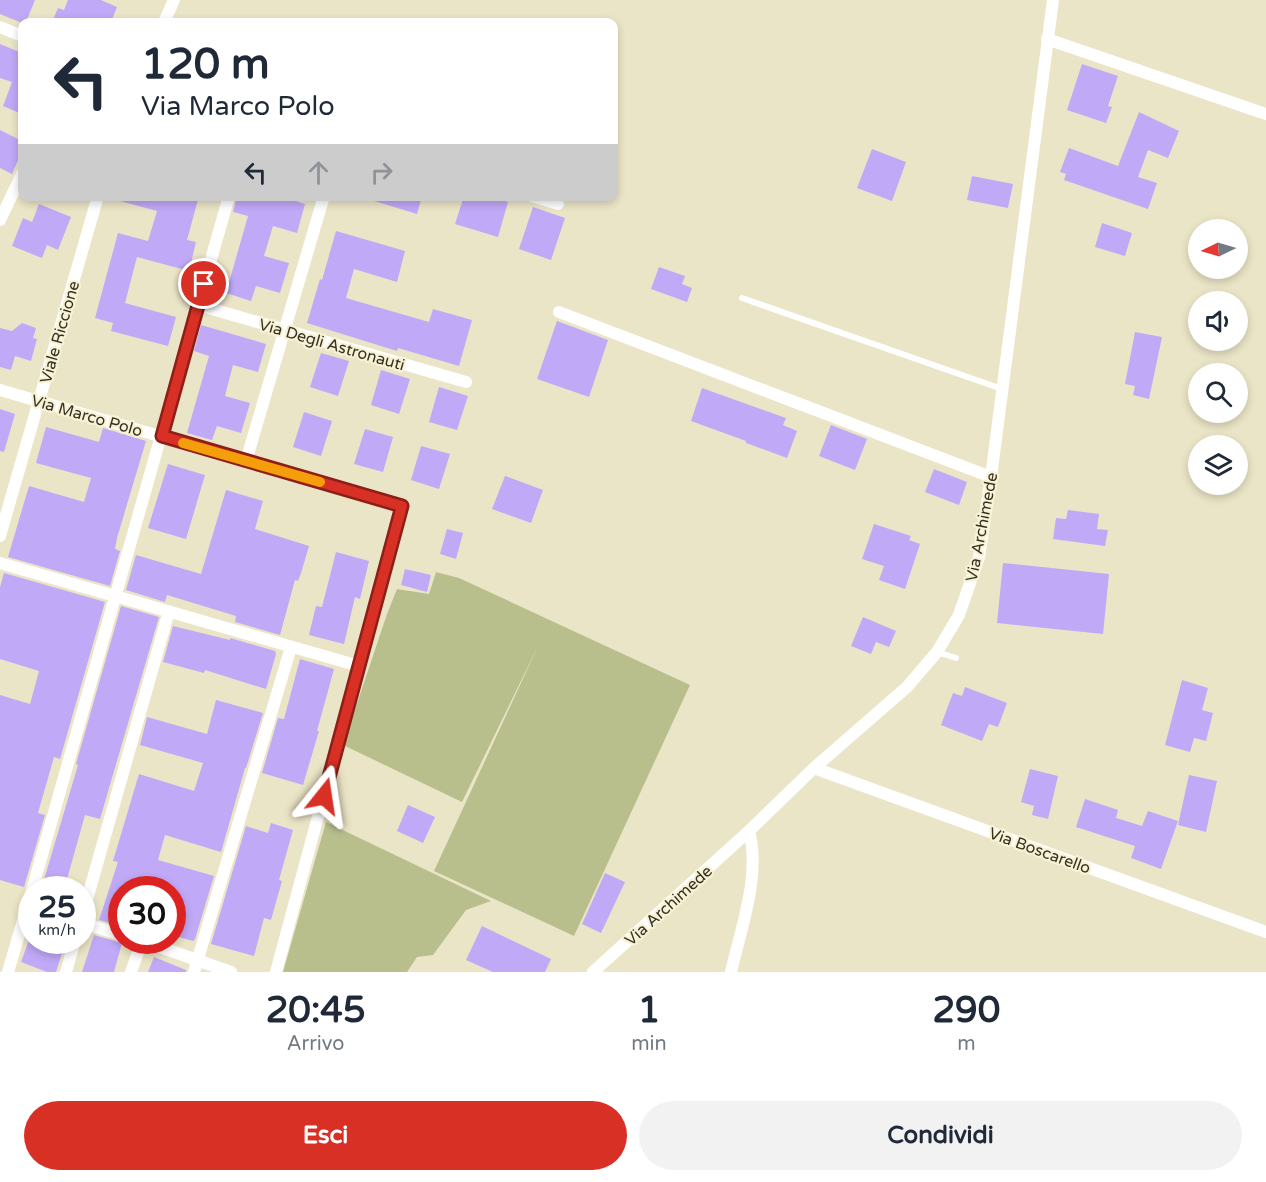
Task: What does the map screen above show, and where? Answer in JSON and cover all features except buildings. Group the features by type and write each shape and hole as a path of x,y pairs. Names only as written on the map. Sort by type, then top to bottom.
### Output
{"street":[{"path":"166,18 174,0"},
{"name":"Via Archimede","path":"593,972 749,831 814,768 907,687 937,652 959,615 979,557 1053,0"},
{"path":"0,27 18,34"},
{"path":"1047,39 1266,114"},
{"path":"0,220 18,182"},
{"name":"Viale Riccione","path":"0,536 97,201"},
{"path":"36,876 227,201"},
{"path":"246,461 322,201"},
{"path":"548,201 558,204"},
{"name":"Via Degli Astronauti","path":"198,305 466,382"},
{"path":"559,312 991,477"},
{"name":"Via Marco Polo","path":"0,390 402,506 276,972"},
{"path":"0,563 358,666"},
{"path":"94,876 169,611"},
{"path":"197,966 291,647"},
{"name":"Via Boscarello","path":"814,768 1266,932"},
{"path":"731,972 754,866 753,844 749,831"},
{"path":"8,972 18,942"},
{"path":"66,972 71,954"},
{"path":"131,972 137,954"},
{"path":"170,954 197,966 231,972"}],"lane":[{"path":"742,298 1003,390"},
{"path":"937,652 956,658"}],"green space":[{"path":"436,572 459,578 690,685 574,936 434,871 539,644 462,802 343,745 397,589 429,594"},
{"path":"326,822 491,901 466,910 433,955 417,957 407,972 283,972"}],"slow traffic":[{"path":"183,443 320,482"}],"route":[{"path":"204,284 162,436 402,506 324,796"}]}
